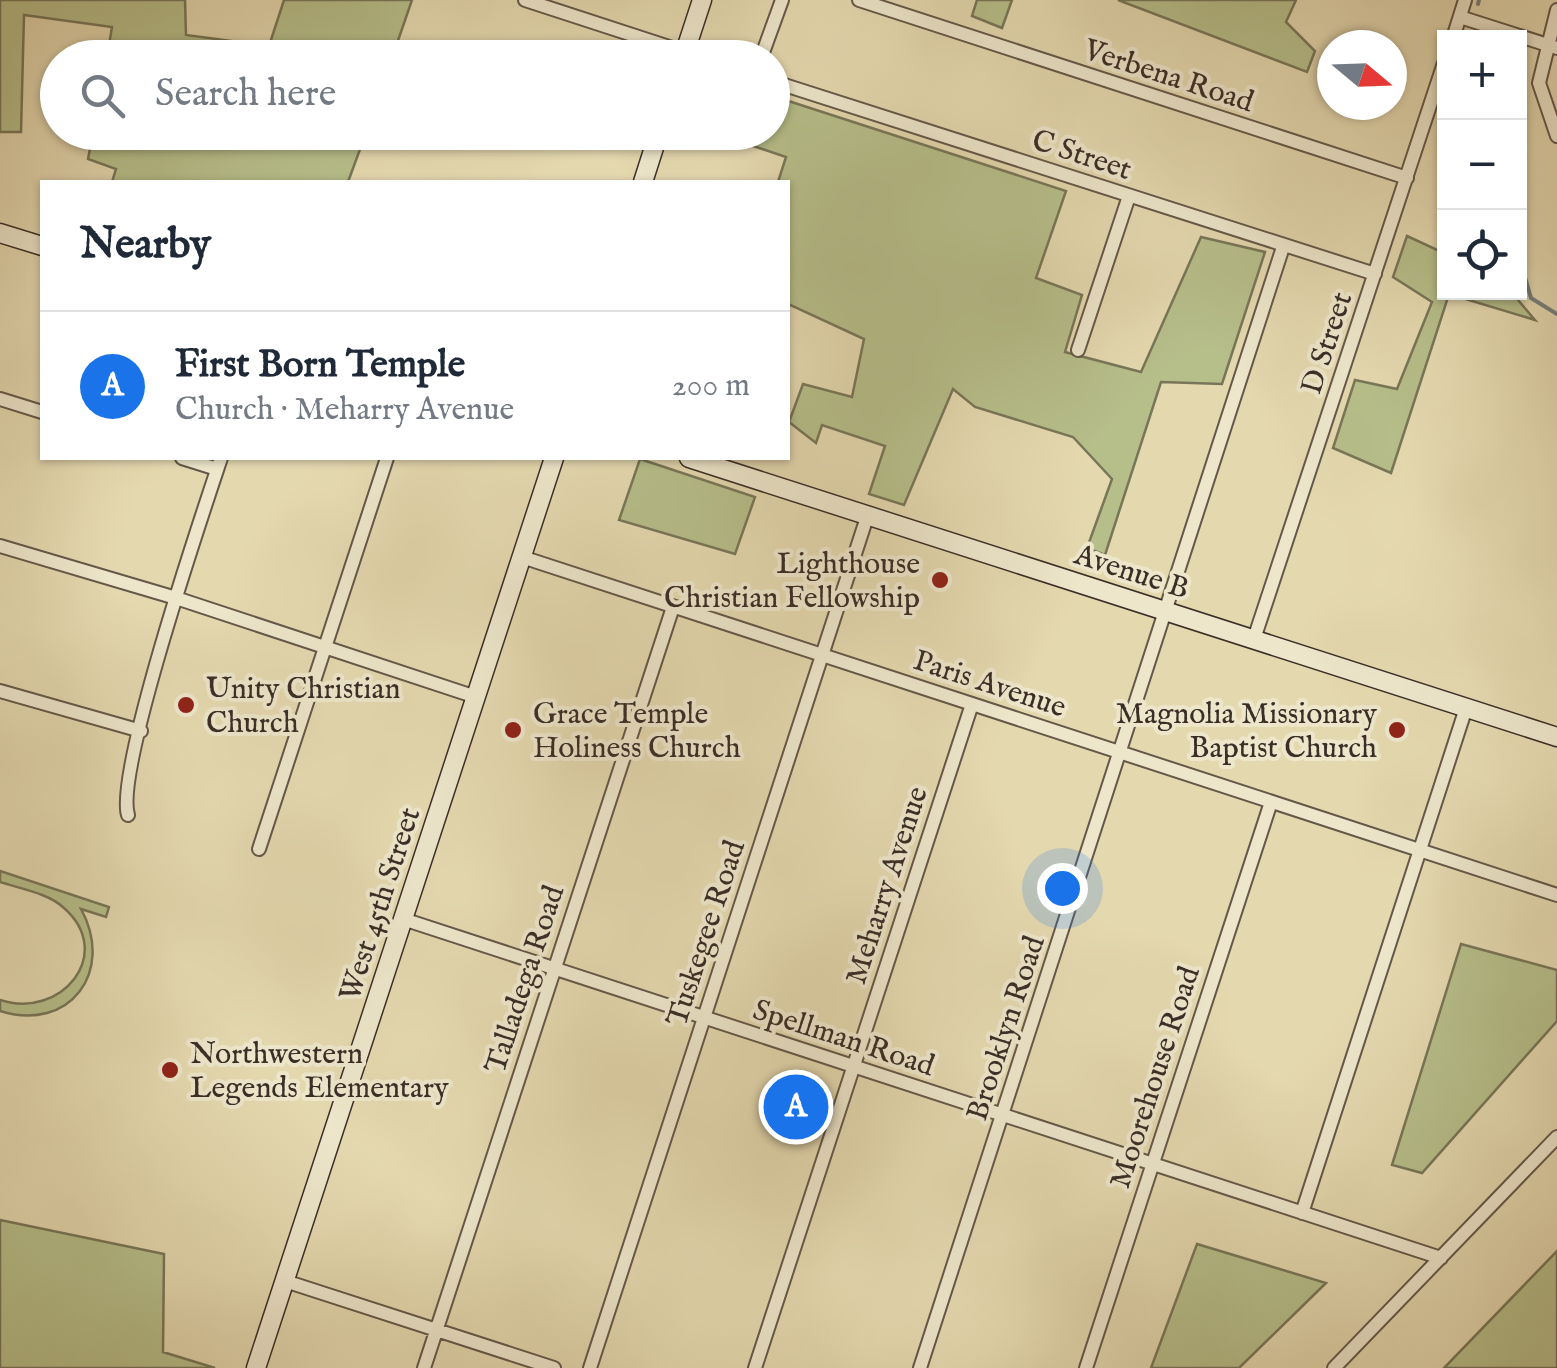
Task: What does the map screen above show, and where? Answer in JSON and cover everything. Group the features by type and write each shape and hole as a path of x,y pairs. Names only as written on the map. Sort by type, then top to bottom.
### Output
{"street":[{"path":"524,0 645,40"},
{"path":"694,40 702,0"},
{"path":"767,40 782,0"},
{"name":"Verbena Road","path":"859,0 1407,178"},
{"path":"1456,30 1465,0"},
{"path":"1557,10 1539,83 1557,136"},
{"path":"1460,17 1551,46"},
{"name":"D Street","path":"1254,639 1437,84"},
{"name":"C Street","path":"790,87 1376,274"},
{"path":"643,180 653,150"},
{"path":"1078,350 1129,196"},
{"path":"0,232 40,245"},
{"name":"Brooklyn Road","path":"920,1368 1283,246"},
{"path":"0,398 40,411"},
{"path":"259,849 386,460"},
{"name":"West 45th Street","path":"256,1368 553,460"},
{"name":"Avenue B","path":"695,460 1557,738"},
{"path":"128,815 124,800 141,731 176,598 219,463"},
{"name":"Tuskegee Road","path":"590,1368 868,514"},
{"path":"0,546 176,598 476,697"},
{"name":"Paris Avenue","path":"522,556 1557,895"},
{"name":"Talladega Road","path":"424,1368 673,606"},
{"path":"0,690 141,731"},
{"name":"Meharry Avenue","path":"755,1368 972,704"},
{"path":"1302,1213 1466,708"},
{"name":"Moorehouse Road","path":"1086,1368 1272,802"},
{"name":"Spellman Road","path":"403,919 1441,1258"},
{"path":"1334,1368 1557,1137"},
{"path":"285,1281 554,1368"}],"green space":[{"path":"0,0 185,0 186,35 224,40 110,40 112,27 24,15 21,132 0,132"},
{"path":"284,0 412,0 398,40 271,40"},
{"path":"977,0 1012,0 1002,28 972,16"},
{"path":"1118,0 1296,0 1286,22 1315,51 1307,72"},
{"path":"790,102 1066,191 1036,278 1082,295 1065,352 1141,372 1201,237 1265,252 1222,384 1161,382 1105,555 1087,548 1112,479 1073,437 975,407 953,389 904,505 869,494 885,446 822,425 816,443 790,423 803,384 852,397 864,339 790,305 790,180 779,180 786,157 765,150 790,150"},
{"path":"90,150 360,150 349,180 113,180 116,169 88,159"},
{"path":"1407,236 1437,250 1437,300 1447,300 1391,473 1333,448 1355,380 1397,389 1432,302 1393,277"},
{"path":"1469,300 1518,300 1535,320"},
{"path":"640,460 755,497 735,554 619,520"},
{"path":"0,871 109,907 106,917 81,909 93,954 89,974 80,991 65,1005 47,1013 0,1011 0,1000 22,1004 43,1001 61,992 83,963 85,945 79,926 50,899 0,882"},
{"path":"1461,944 1557,970 1557,1021 1422,1173 1392,1165"},
{"path":"0,1220 164,1254 163,1352 215,1368 0,1368"},
{"path":"1197,1244 1326,1283 1239,1368 1151,1368"},
{"path":"1557,1251 1557,1368 1444,1368"}],"waterway":[{"path":"1478,4 1479,0"},
{"path":"1527,284 1531,298 1557,314"}],"place":[{"name":"Lighthouse Christian Fellowship","path":"940,580"},
{"name":"Unity Christian Church","path":"186,705"},
{"name":"Grace Temple Holiness Church","path":"513,730"},
{"name":"Magnolia Missionary Baptist Church","path":"1397,730"},
{"name":"Northwestern Legends Elementary","path":"170,1070"},
{"name":"First Born Temple","path":"796,1107"}]}
